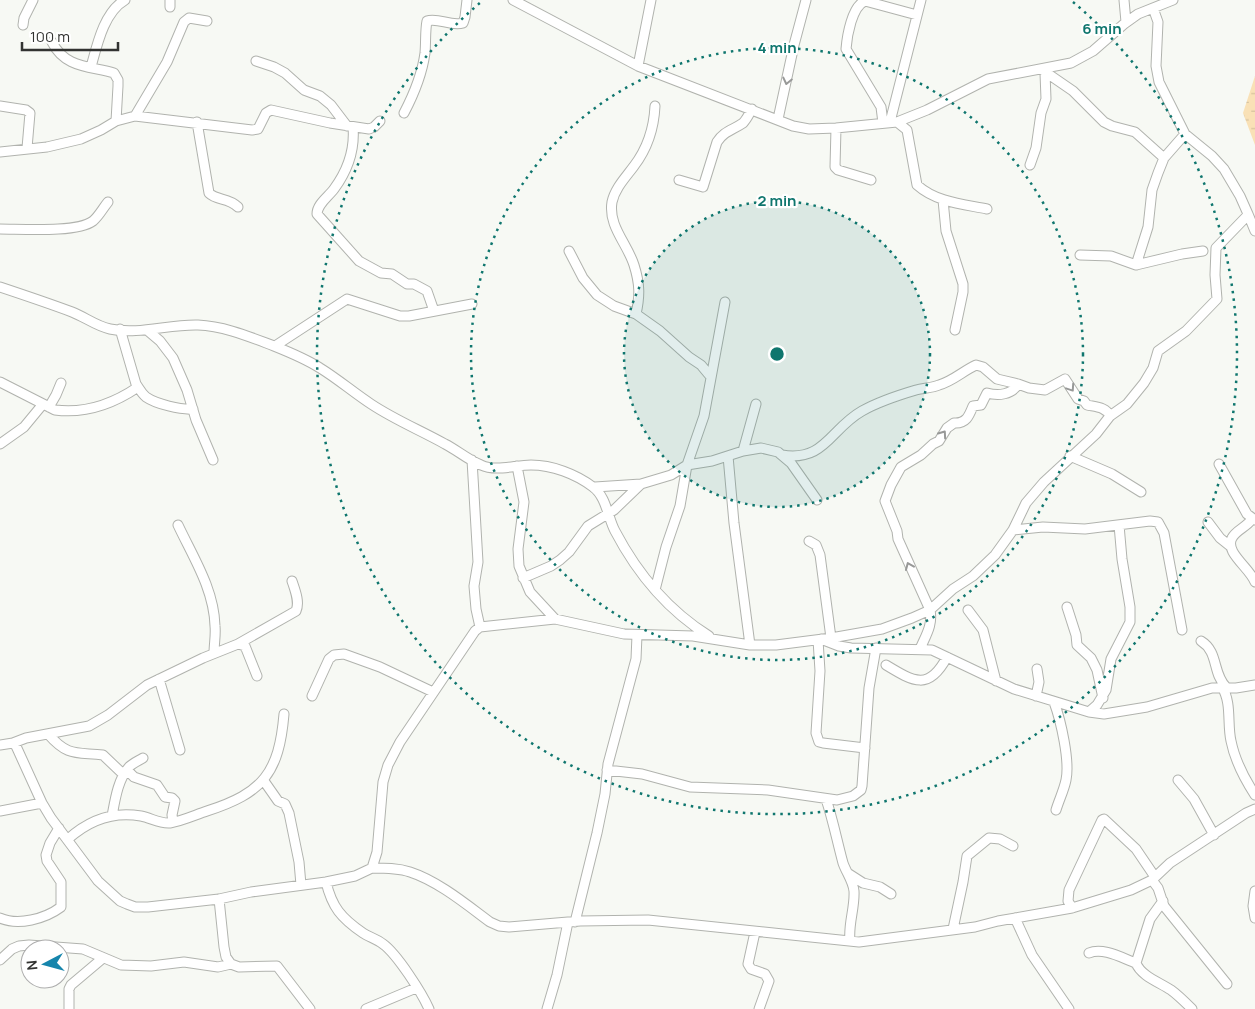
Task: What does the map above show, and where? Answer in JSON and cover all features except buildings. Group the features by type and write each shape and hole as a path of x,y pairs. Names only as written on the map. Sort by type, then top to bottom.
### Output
{"street":[{"path":"23,25 24,18 33,0"},
{"path":"116,0 126,0"},
{"path":"91,67 105,26 115,8 126,0"},
{"path":"404,113 414,94 420,76 425,53 427,21 433,20 458,25 463,23 467,0"},
{"path":"513,0 638,66 793,126 809,129 890,122 927,110 988,79 1043,71 1081,59 1138,14 1174,0"},
{"path":"638,66 651,0"},
{"path":"778,119 806,0"},
{"path":"890,122 921,0"},
{"path":"1124,0 1126,22"},
{"path":"916,15 865,1 859,3 850,26 846,48 890,122 907,130 917,185 943,200 987,209"},
{"path":"1153,8 1158,22 1157,74 1167,99 1185,134 1212,156 1224,169 1240,196 1255,231"},
{"path":"134,116 166,62 184,22 189,18 207,21"},
{"path":"52,42 56,50 67,61 76,65 114,73 118,86 116,121"},
{"path":"256,61 285,73 304,90 320,96 350,126 354,138 352,156 334,189 318,208 317,214 358,261 380,272 392,274 407,284 414,284 428,291 434,312"},
{"path":"1043,71 1073,91 1104,122 1135,132 1164,158"},
{"path":"1030,165 1036,148 1041,113 1046,99 1043,71"},
{"path":"0,106 26,110 30,113 27,148"},
{"path":"636,314 640,296 637,278 634,264 613,222 612,201 623,181 643,153 652,127 655,106"},
{"path":"0,152 47,147 81,139 116,121 134,116 197,122 241,129 258,129 266,113 271,110 372,129 380,121"},
{"path":"678,180 703,187 717,142 724,133 741,124 752,110"},
{"path":"197,122 209,193 214,197 232,202 238,207"},
{"path":"836,128 835,167 838,170 871,180"},
{"path":"1136,265 1148,227 1152,190 1164,158 1185,134"},
{"path":"943,200 946,231 963,284 962,302 955,330"},
{"path":"0,229 79,227 96,218 108,202"},
{"path":"372,868 388,766 400,742 433,692 475,631 480,627 554,619 624,634 692,636 750,645 776,646 831,638 897,625 930,610 953,588 973,576 994,555 1013,530 1026,503 1044,482 1096,434 1110,416 1127,404 1153,368 1158,352 1186,331 1217,299 1215,275 1216,248 1248,214"},
{"path":"569,251 591,289 603,301 636,314 701,365 711,377"},
{"path":"1080,255 1111,256 1136,265 1203,251"},
{"path":"0,288 73,312 96,324 111,329 147,330 196,325 215,327 275,346 319,367 372,405 410,427 446,444 483,467 496,469 531,465 551,467 568,473 595,488 605,505 614,530 628,554 655,590 684,619 711,638"},
{"path":"275,346 347,299 400,316 434,312 472,304"},
{"path":"655,590 666,547 680,506 687,465 704,416 725,302"},
{"path":"120,329 138,387 147,398 176,408 193,409"},
{"path":"147,330 160,341 173,358 188,390 193,409 214,460"},
{"path":"782,455 802,456 816,451 838,429 862,411 915,390 941,385 959,377 976,365 997,379 1029,388 1045,390 1065,379 1078,399 1084,401 1087,405 1104,409 1110,416"},
{"path":"0,382 46,406 61,411 96,408 138,387"},
{"path":"0,444 24,428 46,406 61,383"},
{"path":"920,649 932,618 886,506 885,501 888,490 901,467 921,455 939,440 947,428 954,423 959,424 965,421 973,406 981,404 987,393 995,395 1007,393 1017,387 1018,384"},
{"path":"743,451 756,404"},
{"path":"595,488 642,484 671,475 687,465 712,461 743,451 761,448 778,452 791,462 817,500"},
{"path":"728,456 734,523 750,645"},
{"path":"1070,456 1112,474 1141,492"},
{"path":"472,460 478,562 474,586 480,627"},
{"path":"1219,464 1247,514 1254,519 1236,533 1231,539 1230,546"},
{"path":"517,466 524,502 518,549 519,566 530,592 554,619"},
{"path":"523,578 560,560 569,552 588,526 618,507 642,484"},
{"path":"1013,530 1043,527 1085,529 1150,520 1158,522 1164,533 1182,630"},
{"path":"1208,522 1220,538 1230,546 1235,557 1247,567 1255,582"},
{"path":"178,525 201,570 214,611 216,626 214,653"},
{"path":"1089,712 1103,698 1108,685 1111,659 1130,622 1131,615 1119,525"},
{"path":"809,541 816,545 820,555 831,638"},
{"path":"0,745 97,723 147,685 214,653 238,644 296,611 298,601 292,581"},
{"path":"1067,607 1076,635 1077,645 1091,658 1097,670 1103,698"},
{"path":"968,610 983,630 996,681"},
{"path":"547,1009 597,833 618,722 636,659 637,635"},
{"path":"820,639 839,646 932,650 1014,689 1089,712 1104,714 1127,711 1212,688 1236,688 1255,684"},
{"path":"820,639 817,739 823,744 865,748"},
{"path":"1201,641 1209,646 1224,687 1230,740 1240,770 1255,795"},
{"path":"238,644 245,646 257,676"},
{"path":"608,770 642,774 690,787 768,790 826,800 844,799 853,796 861,790 869,688 876,648"},
{"path":"312,696 329,659 334,655 344,654 380,667 433,692"},
{"path":"886,666 909,679 924,680 935,675 947,656"},
{"path":"1036,696 1039,682 1037,669"},
{"path":"159,679 180,750"},
{"path":"1054,702 1061,724 1067,769 1066,781 1056,810"},
{"path":"68,839 80,828 98,818 130,815 142,816 159,822 173,822 225,806 257,788 264,781 279,753 284,714"},
{"path":"48,734 59,746 66,750 84,755 104,755 126,773 157,785 165,797 172,798 175,801 172,815 173,822"},
{"path":"12,743 22,756 42,803 58,828 98,881 120,901 127,904 148,907 220,899 251,892 326,882 355,876 372,868 392,868 410,872 428,880 490,922 499,926 509,927 571,922 648,920 858,942 975,927 1072,908 1131,890 1154,879 1170,862 1255,809"},
{"path":"112,816 117,794 126,773 143,758"},
{"path":"1178,780 1194,799 1214,835"},
{"path":"264,781 278,801 285,804 289,813 299,862 301,885"},
{"path":"826,800 854,890 853,913 849,933 850,941"},
{"path":"0,811 42,803"},
{"path":"1072,908 1068,901 1069,890 1104,819 1136,849 1154,879 1164,906 1227,984"},
{"path":"0,918 12,921 27,920 44,916 60,907 61,882 47,861 46,855 58,828"},
{"path":"953,929 967,856 989,838 1000,839 1013,846"},
{"path":"847,872 863,883 880,887 891,894"},
{"path":"326,882 330,900 336,909 363,933 383,944 392,952 410,975 429,1009"},
{"path":"1255,891 1253,906 1255,916"},
{"path":"220,899 226,958 231,964 239,967 277,966 310,1009"},
{"path":"1163,901 1150,919 1136,963 1142,972 1171,990 1192,1009"},
{"path":"1015,918 1032,955 1069,1009"},
{"path":"755,932 748,964 751,969 765,974 769,981 759,1009"},
{"path":"0,960 12,949 29,945 83,949 121,964 152,966 184,962 218,967 231,964"},
{"path":"1088,952 1110,953 1136,963"},
{"path":"69,1009 70,985 103,958"},
{"path":"366,1009 416,988"}],"green space":[{"path":"1255,76 1255,145 1243,113"}]}
